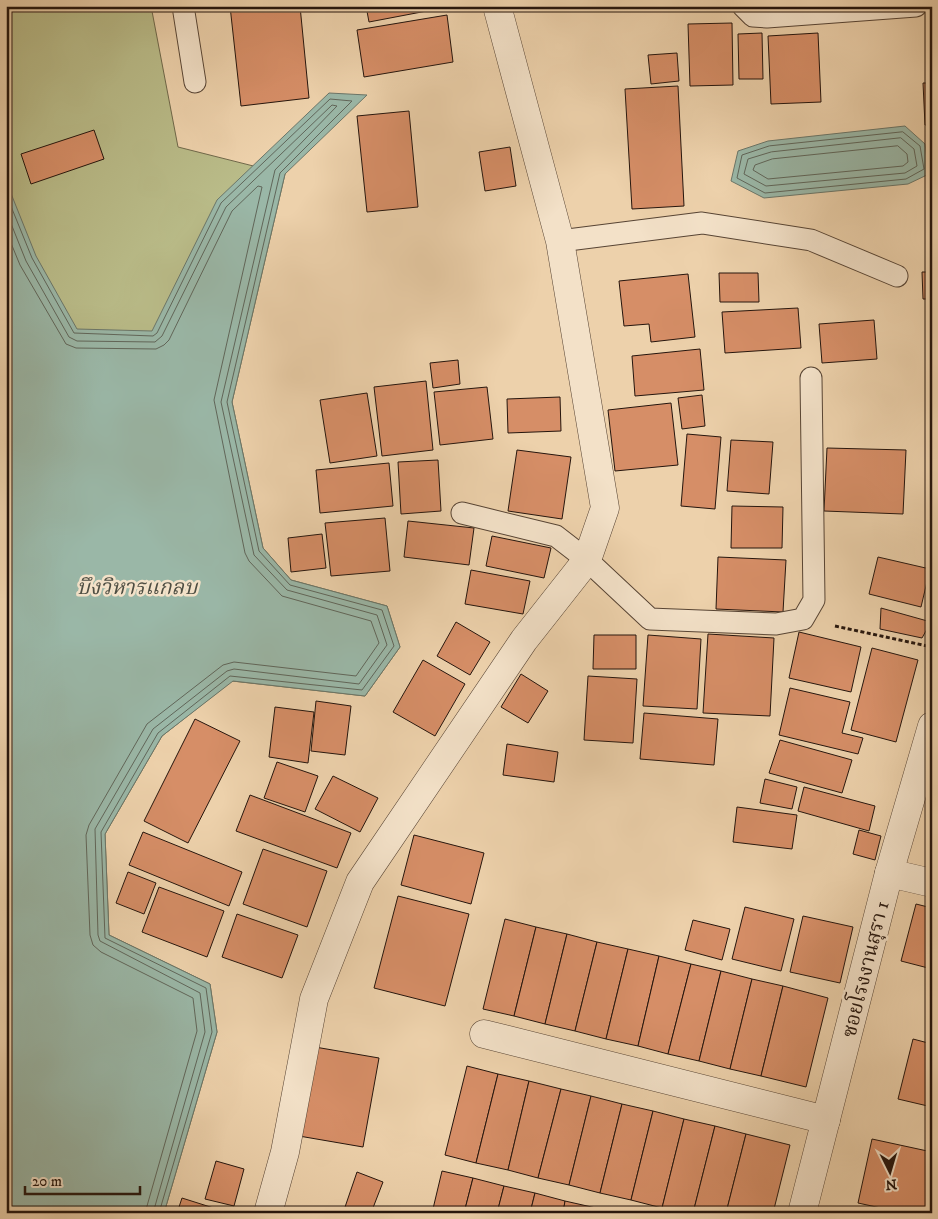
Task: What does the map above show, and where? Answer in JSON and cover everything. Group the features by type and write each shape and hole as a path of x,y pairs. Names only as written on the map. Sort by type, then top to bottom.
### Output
{"street":[{"path":"268,1213 285,1152 314,999 360,882 524,640 587,560 605,508 560,241 497,6"},
{"name":"ซอยโรงงานสุรา 1","path":"802,1213 889,873 932,726"},
{"path":"889,873 932,883"},
{"path":"484,1034 826,1120"}],"lane":[{"path":"183,6 195,82"},
{"path":"743,6 754,16 767,18 916,6"},
{"path":"560,241 702,223 811,240 897,276"},
{"path":"462,514 556,536 587,560 650,619 776,624 802,619 814,600 811,378"}],"path":[{"path":"802,619 932,647"}],"green space":[{"name":"บึงวิหารแกลบ","path":"6,6 151,6 178,147 285,174 232,402 263,548 291,580 387,606 400,647 365,696 232,681 162,736 105,834 109,935 210,984 217,1032 164,1213 6,1213"}],"water":[{"name":"บึงวิหารแกลบ","path":"329,93 367,95 285,174 232,402 263,548 291,580 387,606 400,647 365,696 233,681 162,736 105,834 109,935 210,984 217,1032 164,1213 6,1213 6,181 36,256 77,329 152,331 217,200"},
{"path":"905,126 925,144 929,174 908,184 764,198 731,181 738,151 768,141"}],"building":[{"path":"230,6 300,6 309,98 241,106"},
{"path":"366,6 453,6 369,22"},
{"path":"447,15 453,62 364,77 357,30"},
{"path":"732,23 733,85 690,86 688,24"},
{"path":"762,33 763,79 739,79 738,34"},
{"path":"818,33 821,102 771,104 768,36"},
{"path":"677,53 679,81 651,84 648,55"},
{"path":"923,83 932,83 932,125 925,125"},
{"path":"678,86 684,206 632,209 625,89"},
{"path":"409,111 418,207 367,212 357,116"},
{"path":"94,130 104,159 31,184 21,154"},
{"path":"510,147 516,186 485,191 479,152"},
{"path":"922,272 932,272 932,299 923,299"},
{"path":"719,273 758,273 759,302 720,302"},
{"path":"688,274 695,337 651,342 649,324 624,326 619,281"},
{"path":"798,308 801,348 725,353 722,312"},
{"path":"874,320 877,359 822,363 819,324"},
{"path":"700,349 704,390 635,396 632,356"},
{"path":"458,360 460,384 433,388 430,363"},
{"path":"426,381 433,450 382,456 374,387"},
{"path":"487,387 493,439 440,445 434,392"},
{"path":"367,393 377,456 330,463 320,400"},
{"path":"702,395 705,426 682,429 678,398"},
{"path":"560,397 561,431 508,433 507,399"},
{"path":"671,403 678,465 615,471 608,410"},
{"path":"687,434 721,437 715,509 681,506"},
{"path":"731,440 773,442 769,494 727,491"},
{"path":"827,448 906,450 903,514 824,511"},
{"path":"517,450 571,457 562,519 508,511"},
{"path":"438,460 441,511 401,514 398,462"},
{"path":"389,463 393,506 320,513 316,470"},
{"path":"732,506 783,507 782,548 731,548"},
{"path":"385,518 390,571 331,576 325,523"},
{"path":"408,521 474,528 469,565 404,557"},
{"path":"322,534 326,568 291,572 288,538"},
{"path":"492,536 551,548 544,578 486,566"},
{"path":"718,557 786,560 783,612 716,609"},
{"path":"878,557 930,569 921,607 869,594"},
{"path":"471,570 530,581 523,614 465,604"},
{"path":"881,608 931,622 922,638 880,629"},
{"path":"456,622 490,642 470,675 437,656"},
{"path":"799,632 861,647 851,692 789,678"},
{"path":"708,634 774,638 770,716 703,713"},
{"path":"594,635 636,635 636,669 593,669"},
{"path":"648,635 701,639 697,709 643,706"},
{"path":"872,648 918,660 896,742 851,730"},
{"path":"423,660 465,684 435,736 393,712"},
{"path":"521,674 548,691 528,723 501,707"},
{"path":"588,676 637,679 633,743 584,740"},
{"path":"790,688 850,702 842,733 863,738 858,754 779,735"},
{"path":"316,701 351,706 345,755 311,751"},
{"path":"275,707 314,712 308,763 269,757"},
{"path":"644,713 718,719 714,765 640,759"},
{"path":"195,719 240,741 188,843 144,821"},
{"path":"780,740 852,760 842,793 769,773"},
{"path":"507,744 558,752 554,782 503,775"},
{"path":"277,762 318,776 305,812 264,798"},
{"path":"333,776 378,798 360,832 315,809"},
{"path":"765,779 797,787 792,809 760,803"},
{"path":"804,787 875,806 869,831 798,811"},
{"path":"250,795 351,833 337,868 236,831"},
{"path":"737,807 797,815 792,849 733,842"},
{"path":"859,830 881,836 875,860 853,854"},
{"path":"143,832 242,872 229,906 129,865"},
{"path":"414,835 484,853 471,904 401,885"},
{"path":"263,849 327,871 307,927 243,904"},
{"path":"128,872 156,883 144,914 116,903"},
{"path":"159,887 224,911 207,957 142,932"},
{"path":"398,896 469,914 445,1006 374,988"},
{"path":"916,904 932,908 932,969 901,961"},
{"path":"745,907 794,919 781,971 732,959"},
{"path":"237,914 298,935 282,978 222,957"},
{"path":"803,916 853,927 840,983 790,972"},
{"path":"505,919 536,927 514,1016 483,1009"},
{"path":"693,920 730,929 722,960 685,950"},
{"path":"536,927 567,934 545,1024 514,1016"},
{"path":"567,934 597,942 575,1031 545,1024"},
{"path":"597,942 628,949 606,1039 575,1031"},
{"path":"628,949 659,956 638,1046 606,1039"},
{"path":"659,956 691,964 668,1054 638,1046"},
{"path":"691,964 721,971 699,1061 668,1054"},
{"path":"721,971 752,979 730,1069 699,1061"},
{"path":"752,979 783,986 761,1076 730,1069"},
{"path":"783,986 828,998 806,1087 761,1076"},
{"path":"913,1039 932,1044 932,1107 898,1099"},
{"path":"315,1047 379,1058 363,1147 299,1136"},
{"path":"467,1066 498,1074 476,1163 445,1155"},
{"path":"498,1074 529,1081 508,1170 476,1163"},
{"path":"529,1081 561,1089 538,1178 508,1170"},
{"path":"561,1089 591,1096 569,1185 538,1178"},
{"path":"591,1096 622,1104 600,1193 569,1185"},
{"path":"622,1104 653,1111 631,1200 600,1193"},
{"path":"653,1111 684,1119 662,1208 631,1200"},
{"path":"684,1119 715,1126 693,1213 662,1208"},
{"path":"715,1126 746,1134 726,1213 693,1213"},
{"path":"746,1134 790,1145 773,1213 726,1213"},
{"path":"872,1139 932,1152 930,1213 904,1213 858,1203"},
{"path":"216,1161 244,1169 234,1206 205,1199"},
{"path":"442,1171 473,1178 464,1213 432,1213"},
{"path":"357,1172 383,1182 371,1213 352,1213 344,1210"},
{"path":"473,1178 504,1186 497,1213 464,1213"},
{"path":"504,1186 535,1193 530,1213 497,1213"},
{"path":"535,1193 565,1201 563,1213 530,1213"},
{"path":"182,1198 223,1211 223,1213 177,1213"},
{"path":"565,1201 596,1208 595,1213 563,1213"},
{"path":"596,1208 615,1213 595,1213"}]}
